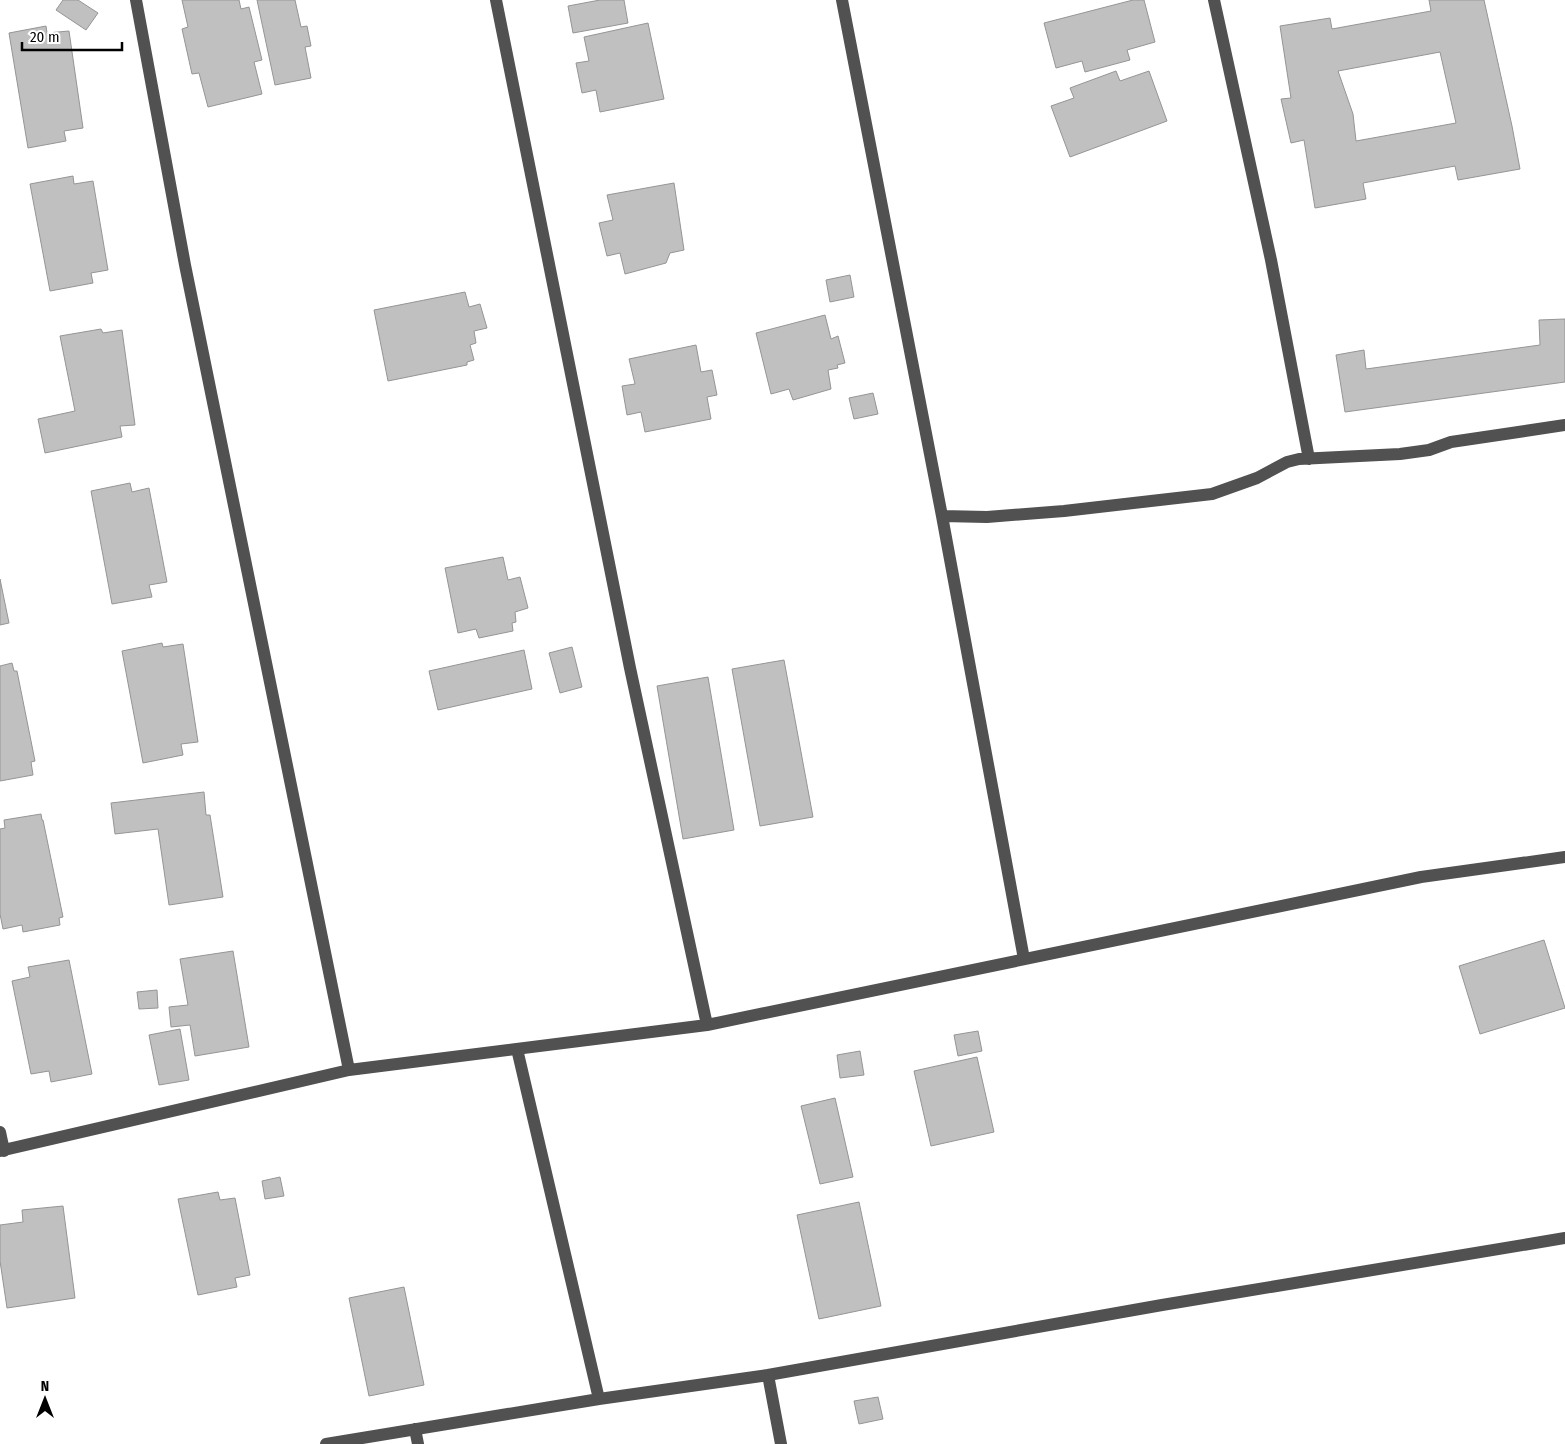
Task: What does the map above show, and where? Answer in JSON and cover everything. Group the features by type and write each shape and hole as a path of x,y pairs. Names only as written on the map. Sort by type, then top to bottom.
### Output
{"street":[{"path":"136,0 185,265 349,1070"},
{"path":"496,0 630,668 708,1025"},
{"path":"842,0 942,516 1024,959"},
{"path":"1214,0 1268,250 1309,458"},
{"path":"942,516 987,517 1064,511 1212,494 1257,478 1287,462 1309,458 1400,454 1428,450 1451,442 1565,425"},
{"path":"0,1132 2,1151 349,1070 708,1025 1421,877 1565,857"},
{"path":"517,1049 599,1399"},
{"path":"326,1444 599,1399 768,1375 1162,1305 1565,1238"},
{"path":"768,1375 781,1444"},
{"path":"415,1429 418,1444"}],"building":[{"path":"63,0 78,0 98,13 86,30 56,10"},
{"path":"182,0 239,0 241,9 249,7 262,60 254,62 262,94 208,107 199,73 192,74 182,29 188,27"},
{"path":"257,0 295,0 301,27 307,26 311,46 305,47 311,78 275,85"},
{"path":"600,0 624,0 628,23 573,33 568,6"},
{"path":"1133,0 1144,0 1155,42 1127,50 1130,60 1085,72 1082,61 1056,68 1044,23"},
{"path":"1429,0 1484,0 1520,169 1458,180 1455,166 1363,183 1366,199 1315,208 1304,140 1291,143 1281,99 1291,98 1280,26 1330,18 1332,29 1431,11","holes":["1440,52 1456,123 1356,141 1353,114 1338,71"]},
{"path":"648,23 664,99 600,112 596,90 582,93 576,63 589,61 584,37"},
{"path":"46,26 47,33 69,31 83,128 64,131 66,141 28,148 9,33"},
{"path":"1116,71 1120,81 1149,71 1167,121 1070,157 1051,106 1074,98 1070,88"},
{"path":"73,176 74,184 93,181 108,270 91,273 93,283 50,291 30,184"},
{"path":"674,183 684,250 670,253 666,263 625,274 620,253 607,256 599,223 613,220 607,195"},
{"path":"850,275 854,297 830,302 826,280"},
{"path":"465,292 469,307 480,304 487,328 474,331 476,343 470,345 474,360 467,362 467,365 388,381 374,310"},
{"path":"825,315 831,339 838,336 845,363 837,365 838,368 828,370 831,389 793,400 789,389 771,394 756,333"},
{"path":"1565,319 1565,382 1345,412 1336,355 1364,350 1366,369 1540,345 1539,320"},
{"path":"101,329 103,333 122,330 135,425 120,426 122,437 45,453 38,419 75,411 60,336"},
{"path":"696,345 701,372 712,370 717,395 707,397 711,419 645,432 641,412 627,415 622,386 635,384 629,359"},
{"path":"873,393 878,414 854,419 849,398"},
{"path":"130,483 132,492 149,488 167,582 149,585 152,597 112,604 91,491"},
{"path":"503,557 508,580 520,577 528,608 515,612 516,622 512,623 513,631 479,638 476,629 458,633 445,568"},
{"path":"0,579 9,623 0,625"},
{"path":"162,643 163,647 183,644 198,742 181,744 183,755 143,763 122,651"},
{"path":"572,647 582,687 560,693 549,653"},
{"path":"524,650 532,689 438,710 429,671"},
{"path":"784,660 813,817 760,826 732,669"},
{"path":"12,663 14,671 17,671 35,761 31,762 33,775 0,781 0,666"},
{"path":"708,677 734,830 683,839 657,686"},
{"path":"204,792 206,815 210,815 223,897 169,905 158,829 115,834 111,803"},
{"path":"41,814 63,917 59,918 60,925 23,932 22,925 3,929 0,914 0,829 5,828 4,820"},
{"path":"1544,940 1565,1008 1480,1034 1459,966"},
{"path":"233,951 249,1047 195,1056 190,1025 171,1027 169,1007 188,1005 180,959"},
{"path":"69,960 92,1074 51,1082 49,1071 31,1074 12,981 30,977 28,967"},
{"path":"157,990 158,1008 139,1009 137,992"},
{"path":"180,1029 189,1080 159,1085 149,1035"},
{"path":"978,1031 982,1051 958,1056 954,1035"},
{"path":"860,1051 864,1075 840,1078 837,1055"},
{"path":"977,1057 994,1132 931,1146 914,1071"},
{"path":"835,1098 853,1177 820,1184 801,1106"},
{"path":"280,1177 284,1196 265,1199 262,1181"},
{"path":"218,1192 220,1200 235,1198 250,1275 235,1278 237,1287 198,1295 178,1199"},
{"path":"859,1202 881,1306 819,1319 797,1215"},
{"path":"63,1206 75,1298 7,1308 0,1261 0,1225 23,1222 22,1210"},
{"path":"404,1287 424,1385 369,1396 349,1298"},
{"path":"878,1397 883,1419 859,1424 854,1401"}]}
